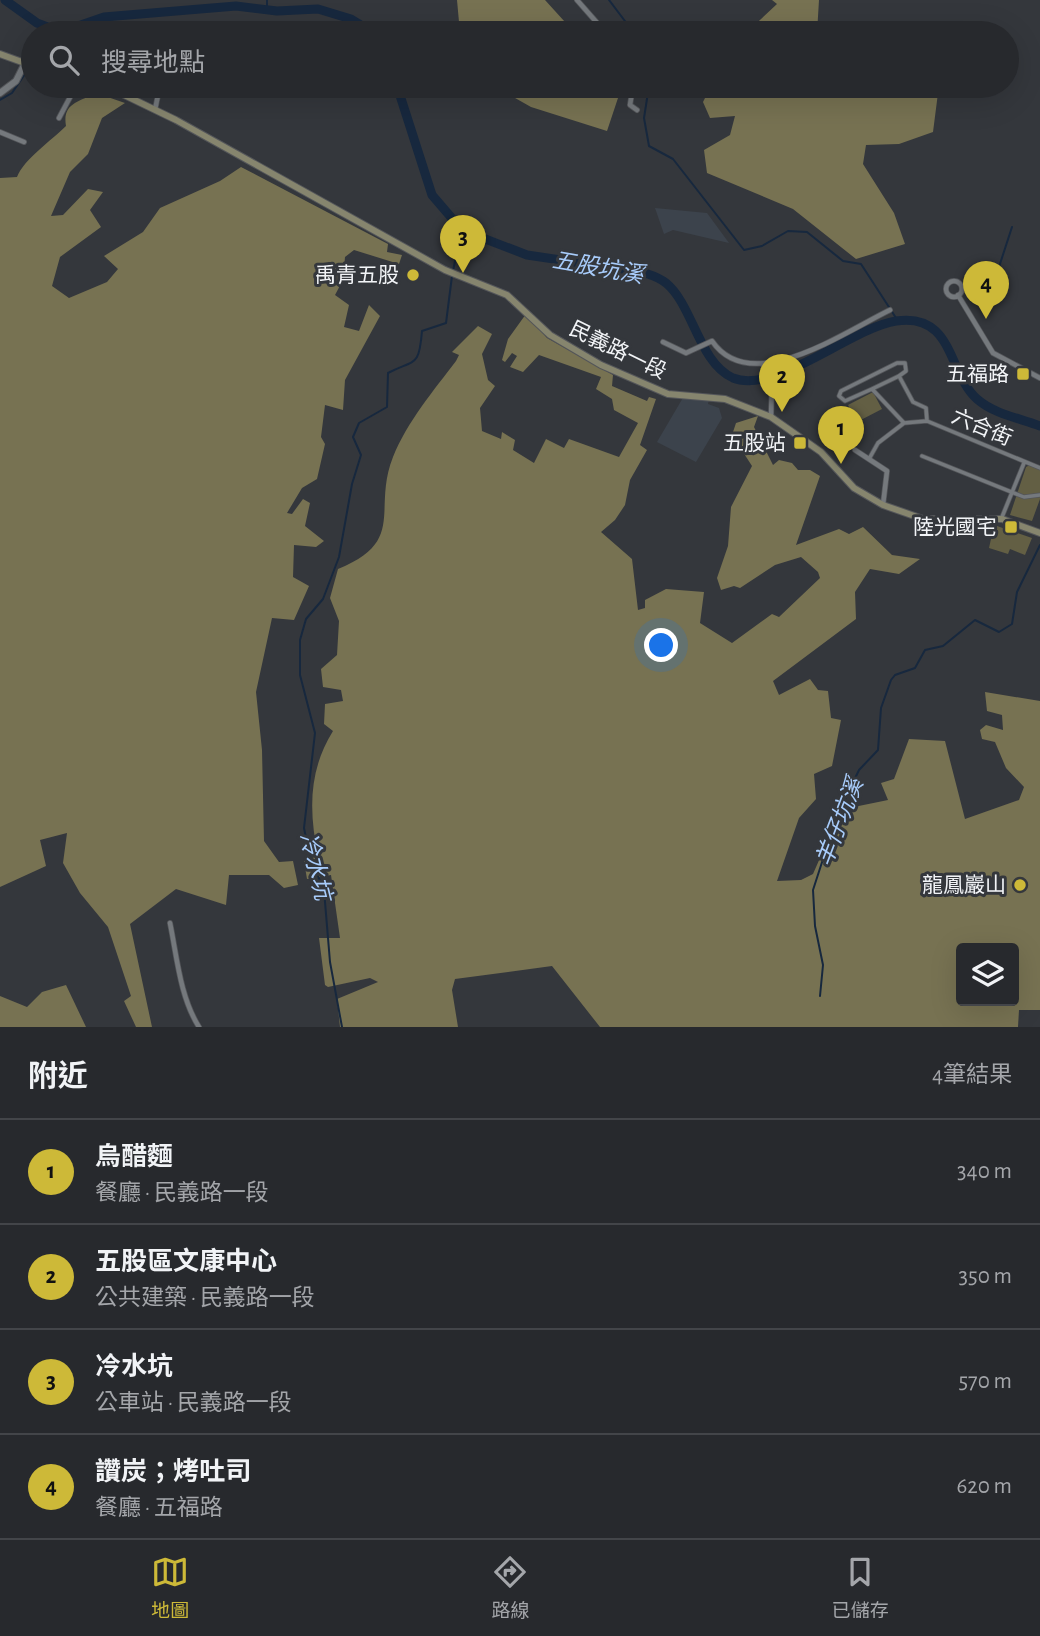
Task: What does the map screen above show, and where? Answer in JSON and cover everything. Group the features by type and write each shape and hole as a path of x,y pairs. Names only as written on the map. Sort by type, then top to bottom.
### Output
{"main road":[{"path":"0,54 21,62"},
{"name":"民義路一段","path":"130,98 453,273 507,295 550,335 601,365 668,394 725,399 771,417 821,452 853,488 883,505 923,519 1002,519 1040,533"}],"street":[{"path":"577,0 595,21"},
{"path":"0,93 21,75"},
{"path":"59,118 70,98"},
{"path":"155,110 157,98"},
{"path":"631,98 630,105 637,110"},
{"path":"0,132 24,142"},
{"path":"958,295 993,353 1040,378"},
{"path":"663,342 686,353 712,341 734,361 764,366 813,348 890,310"},
{"name":"六合街","path":"901,361 908,367 899,376 845,401 839,396 841,391 901,361"},
{"path":"764,366 772,383 771,417"},
{"name":"六合街","path":"899,376 913,402 926,408 927,421"},
{"path":"869,459 878,443 904,423 872,389"},
{"name":"六合街","path":"904,423 927,421 1040,468"},
{"path":"855,450 887,471 883,505"},
{"path":"922,457 1024,497 1040,495"},
{"name":"六合街","path":"1002,519 1024,462"},
{"path":"170,923 184,993 191,1014 200,1027"}],"shaded area":[{"path":"457,0 545,0 564,21 459,21"},
{"path":"772,0 819,0 818,21 759,21 777,4"},
{"path":"85,98 110,98 125,103 102,118 88,154 70,172 51,216 63,215 88,189 103,192 90,210 101,227 60,257 52,286 69,298 107,282 118,269 104,256 143,232 160,208 220,181 241,167 388,244 387,252 402,255 399,264 354,250 345,257 343,280 335,295 349,305 344,327 359,331 369,305 380,316 345,380 343,410 325,405 321,437 325,444 317,479 302,488 287,513 292,514 303,499 310,503 305,526 324,541 316,547 294,545 293,577 309,586 294,620 272,618 256,692 262,750 264,841 279,862 293,861 298,885 284,888 269,875 229,875 226,905 176,889 130,924 152,1027 136,1027 124,1001 131,996 108,927 80,893 63,863 67,833 40,840 46,866 0,887 0,178 17,177 32,157 66,126 67,112"},
{"path":"515,98 618,98 607,131 531,107"},
{"path":"705,98 937,98 933,132 899,144 866,145 863,164 894,213 905,244 856,259 793,209 707,173 704,150 730,135 735,116 710,118 703,102"},
{"path":"655,208 707,213 729,243 673,230 664,234"},
{"path":"526,314 547,338 613,375 612,386 647,401 649,397 656,399 640,445 647,450 630,480 625,505 615,520 601,532 632,559 638,610 645,608 645,600 666,589 704,592 700,623 732,643 772,614 779,617 820,578 818,572 801,557 775,565 740,588 734,586 721,590 717,578 728,546 731,507 752,466 741,449 729,444 736,423 758,416 754,427 773,465 779,460 792,463 798,470 810,470 820,476 796,545 839,529 849,534 863,527 892,555 920,559 899,574 870,569 855,592 856,619 773,681 779,695 810,679 818,690 828,691 831,718 841,720 832,766 814,774 816,799 799,818 777,881 801,880 813,874 830,835 838,832 848,814 844,809 888,800 881,783 894,779 909,739 945,741 965,819 1019,800 1024,787 1006,768 995,742 982,739 980,730 986,725 1003,730 1002,715 987,711 985,692 1040,701 1040,1010 1019,1010 1018,1027 600,1027 552,966 455,979 452,990 458,1027 340,1027 337,999 378,982 370,978 328,987 325,985 319,938 340,938 331,875 307,879 304,861 318,856 313,824 313,792 319,761 333,731 324,724 325,704 343,701 341,690 323,687 321,669 337,655 339,621 330,598 338,569 373,547 380,535 384,522 387,476 399,444 421,407 456,361 459,355 452,352 478,326 492,334 482,354 488,380 495,386 480,408 482,431 501,439 502,432 515,440 513,450 534,463 546,439 564,448 569,439 619,457 638,423 614,410 612,399 596,389 601,377 539,355 523,372 510,367 517,356 512,353 505,362 502,360 508,339"},
{"path":"873,392 882,409 857,422 848,405"},
{"path":"684,396 709,399 708,404 719,408 722,418 696,462 657,442"},
{"path":"1030,465 1040,470 1040,499 1032,521 1010,515 1026,467"},
{"path":"994,525 1032,538 1025,555 1010,549 1008,554 989,548"},
{"path":"66,985 86,1027 0,1027 0,996 27,1007 42,992"}],"waterway":[{"name":"五股坑溪","path":"5,0 34,21"},
{"path":"267,0 267,10"},
{"path":"609,0 625,21"},
{"name":"五股坑溪","path":"92,21 104,17 236,6 277,11 318,9 354,21"},
{"path":"0,100 12,93 21,80"},
{"name":"五股坑溪","path":"401,98 432,195 462,230 527,255 642,272 661,279 683,305 712,360 721,371 733,378 750,381 770,377 878,326 896,321 915,321 929,326 939,335 960,375 977,399 999,412 1040,426"},
{"path":"647,98 644,118 649,146 673,159 744,250 762,246 788,231 807,232 843,261 861,264 898,321"},
{"path":"969,286 989,285 998,270 1012,227"},
{"name":"冷水坑","path":"453,271 460,237 467,232"},
{"name":"冷水坑","path":"342,1027 330,962 324,890 310,858 304,828 315,733 300,675 300,640 306,619 323,599 339,557 352,484 361,455 353,437 359,423 387,407 388,373 414,361 419,351 422,331 446,323 452,276"},
{"name":"羊仔坑溪","path":"820,996 823,965 815,926 813,890 837,816 859,770 878,750 881,708 891,680 895,675 915,668 925,650 943,646 975,620 999,632 1012,624 1017,592 1040,545"}],"place":[{"name":"冷水坑","path":"463,273"},
{"name":"禹青五股","path":"413,275"},
{"name":"讚炭；烤吐司","path":"986,319"},
{"name":"五福路","path":"1023,374"},
{"name":"五股區文康中心","path":"782,412"},
{"name":"五股站","path":"800,443"},
{"name":"烏醋麵","path":"841,464"},
{"name":"陸光國宅","path":"1011,527"},
{"name":"龍鳳巖山","path":"1020,885"}]}
